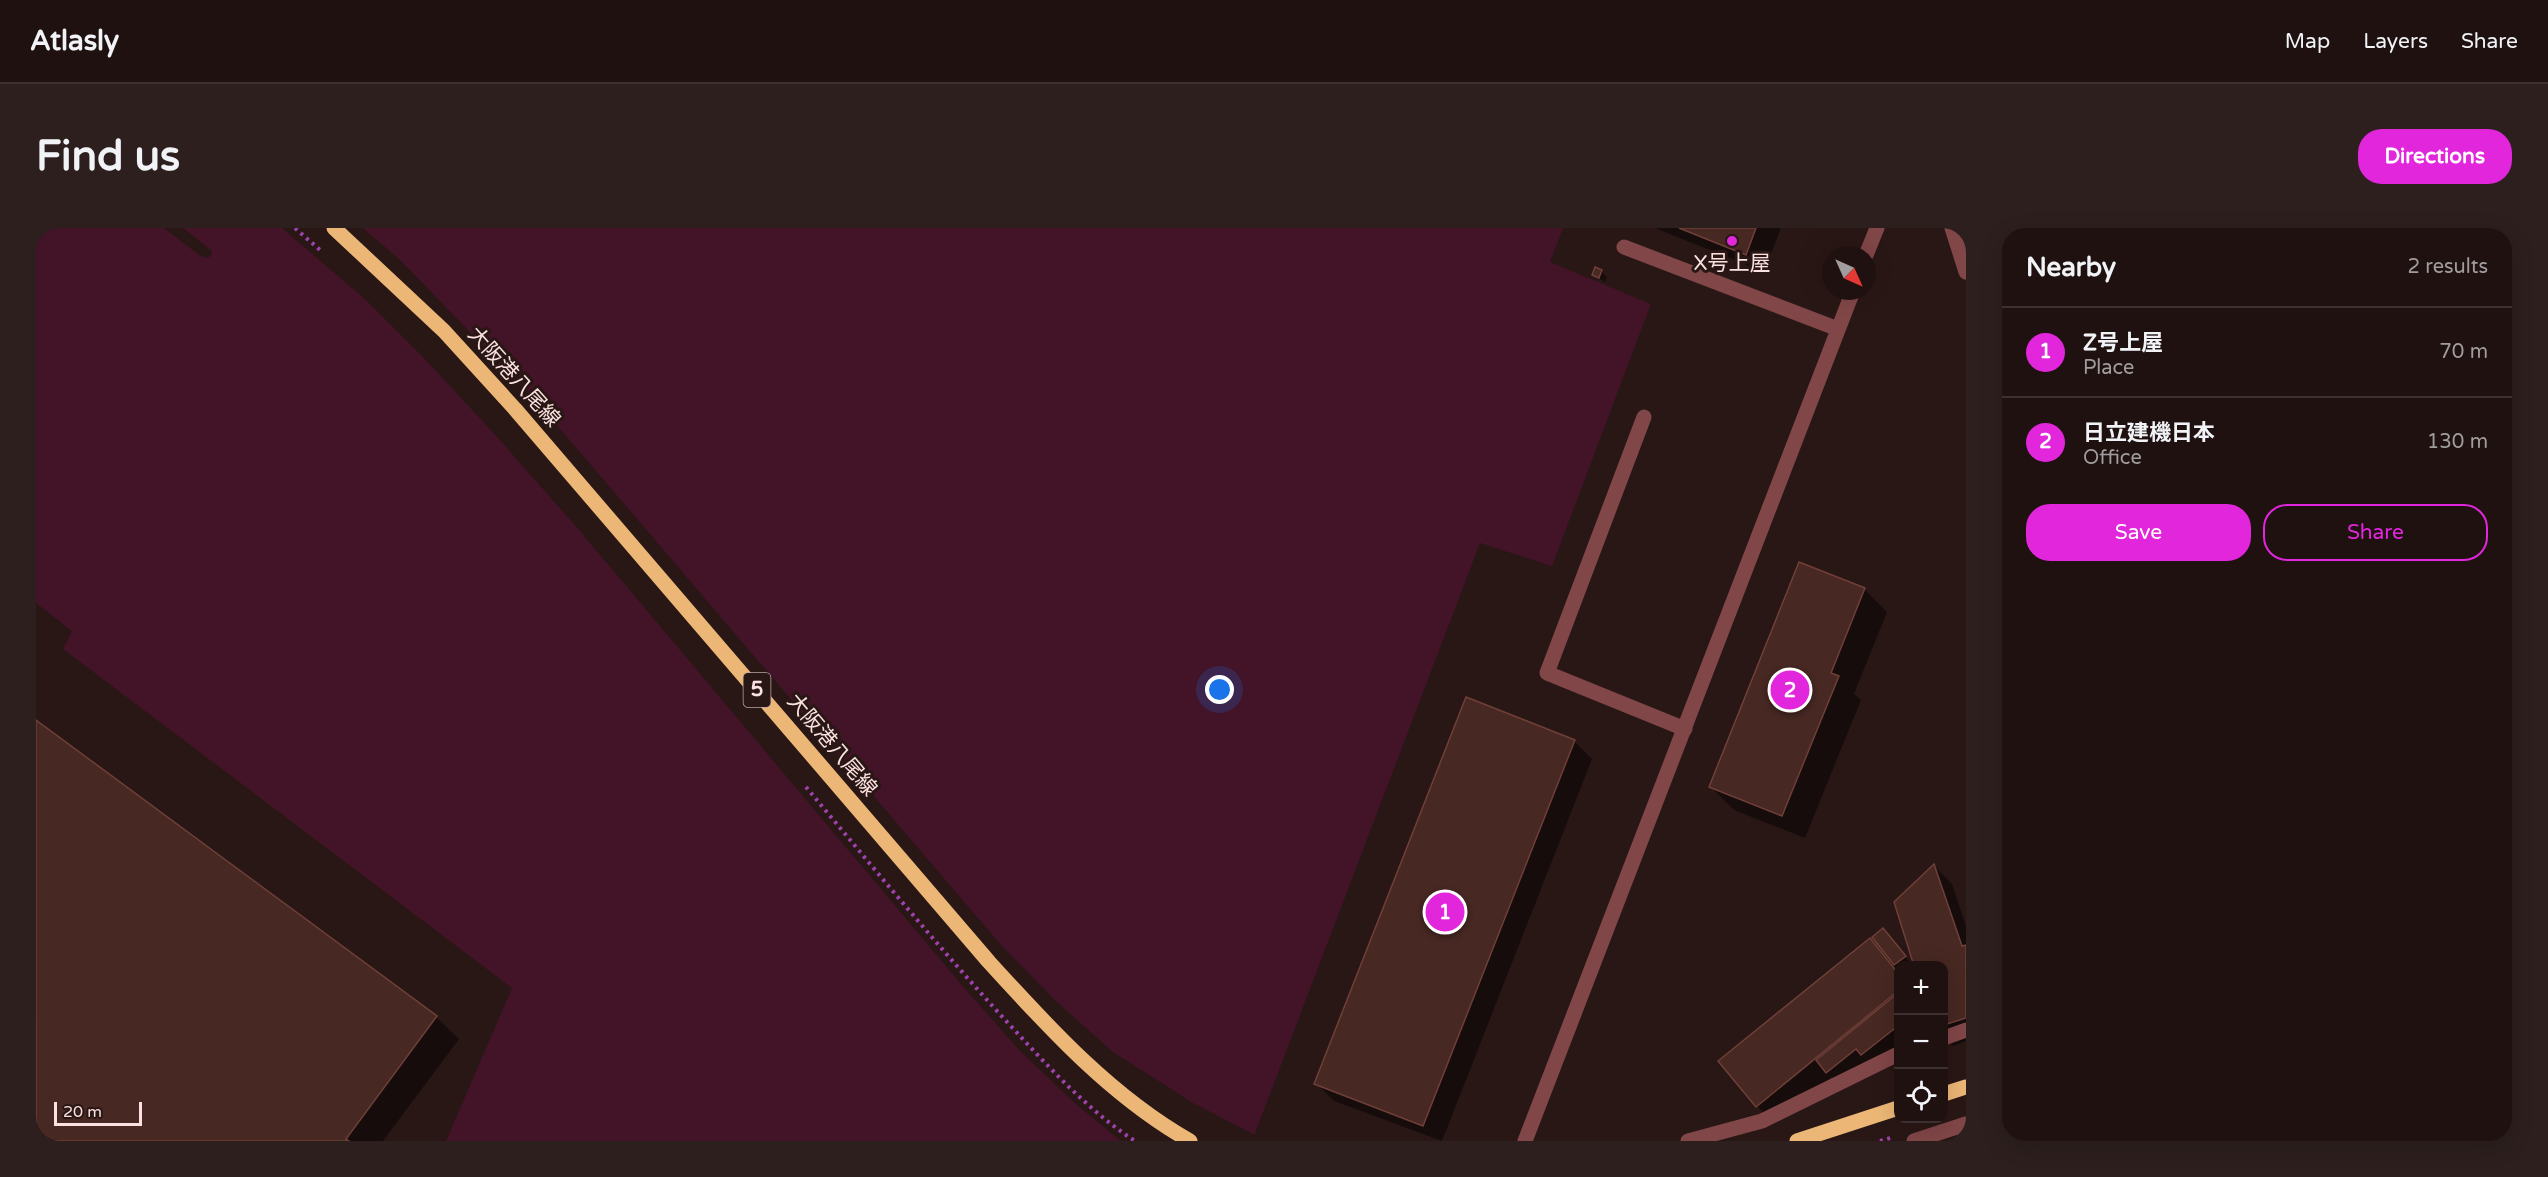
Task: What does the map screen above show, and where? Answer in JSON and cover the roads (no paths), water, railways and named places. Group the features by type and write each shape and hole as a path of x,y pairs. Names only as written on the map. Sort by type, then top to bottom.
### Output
{"main road":[{"name":"大阪港八尾線","path":"333,228 444,331 515,409 989,962 1044,1022 1100,1075 1143,1109 1190,1141"},
{"path":"1948,1093 1966,1087"},
{"path":"1797,1141 1894,1110"}],"street":[{"path":"1870,246 1877,228"},
{"path":"1952,228 1966,272"},
{"path":"1624,247 1838,329"},
{"path":"1525,1141 1849,300"},
{"path":"1644,417 1547,673 1685,729"},
{"path":"1948,1037 1966,1030"},
{"path":"1688,1141 1762,1121 1894,1056"},
{"path":"1914,1141 1966,1124"}],"place":[{"name":"X号上屋","path":"1732,241"},
{"name":"日立建機日本","path":"1790,690"},
{"name":"Z号上屋","path":"1445,912"}]}
